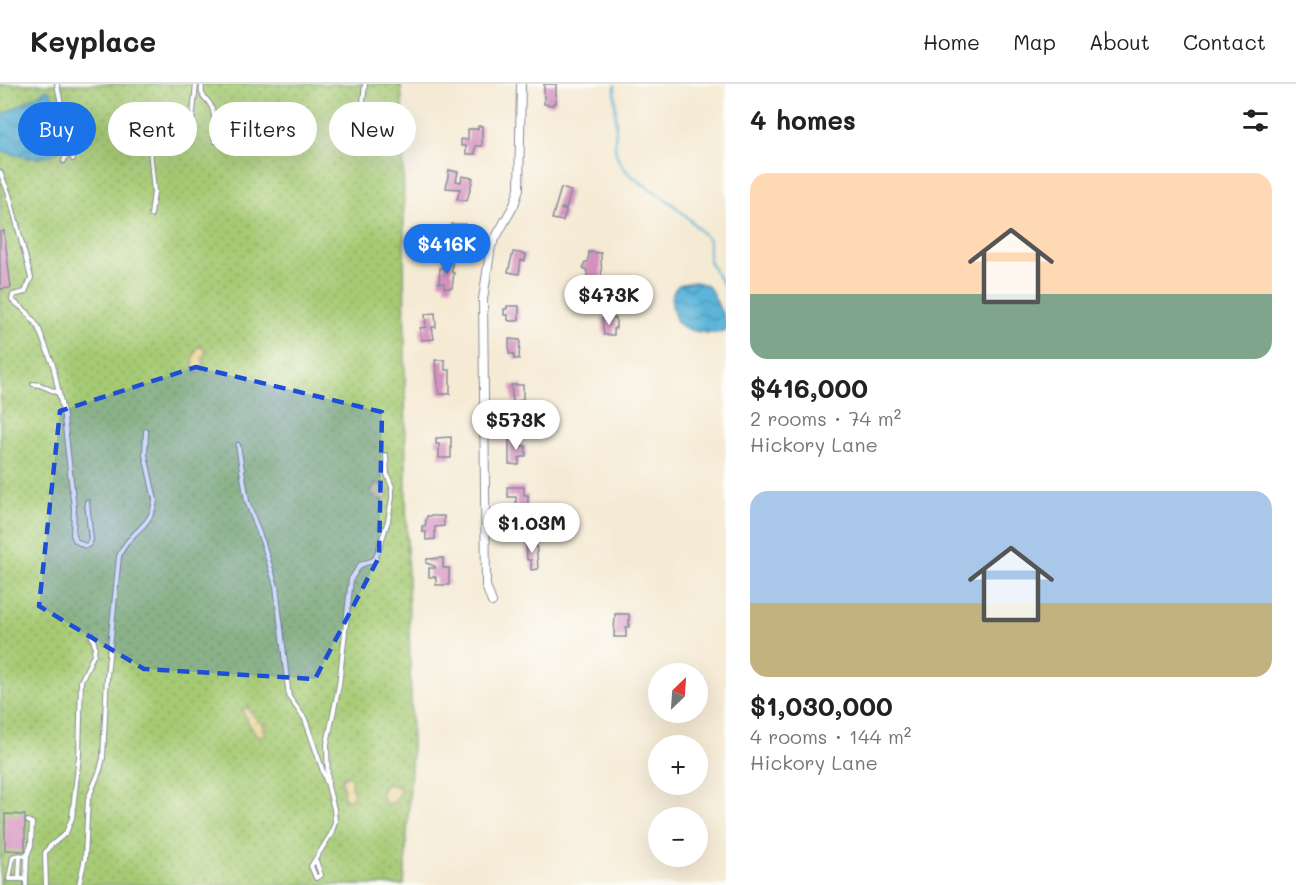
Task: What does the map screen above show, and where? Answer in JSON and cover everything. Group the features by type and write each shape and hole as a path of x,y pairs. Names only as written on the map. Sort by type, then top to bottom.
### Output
{"street":[{"path":"492,602 486,586 483,299 491,246 514,205 519,189 521,84"}],"lane":[{"path":"57,84 61,102"},
{"path":"151,214 154,192 150,148 158,141 184,143 191,133 197,84 202,84 201,94 209,103"},
{"path":"363,102 365,84"},
{"path":"64,160 65,156"},
{"path":"0,172 12,205 31,278 25,292 13,296 12,300 27,312 43,336 53,365 64,417 74,508 73,535 76,541 85,546 91,540 87,502"},
{"path":"33,384 58,393"},
{"path":"79,885 85,858 88,799 103,758 107,676 119,556 128,539 150,520 154,507 155,500 145,455 146,431"},
{"path":"238,445 247,501 276,586 289,697 305,719 334,809 335,822 331,834 317,854 316,861"},
{"path":"328,786 327,744 339,685 351,579 360,565 376,557 391,508 392,488 387,474 386,454"},
{"path":"46,885 45,853 66,833 72,818 79,756 81,681 94,654 95,646 91,633"},
{"path":"26,885 32,823 28,821"},
{"path":"19,879 20,855"},
{"path":"26,879 9,879 9,873 13,857 27,856"}],"highlighted area":[{"path":"196,367 382,412 379,557 315,679 144,669 39,606 60,411"}],"green space":[{"path":"0,84 401,84 402,102 329,102 329,156 403,156 406,500 412,749 404,885 0,885"}],"sand":[{"path":"200,346 206,351 203,360 204,369 198,373 194,370 193,360"},
{"path":"375,484 380,484 387,490 388,496 383,501 370,495"},
{"path":"247,707 264,725 263,735 258,736 248,723 242,709"},
{"path":"347,775 352,779 351,787 354,792 350,800 344,798 342,778"},
{"path":"387,784 401,789 395,803 386,804 381,794"}],"water":[{"path":"47,89 51,92 53,102 26,102"},
{"path":"18,106 18,155 0,151 0,118"},
{"path":"21,156 49,156 33,158"},
{"path":"693,282 706,285 711,290 724,319 726,331 700,332 687,329 677,322 673,307 673,293 679,285"}],"building":[{"path":"544,84 556,84 556,103 553,105 544,104"},
{"path":"478,126 482,126 482,146 475,146 475,154 466,154 466,146 461,146 461,139 468,140 468,129 478,129"},
{"path":"449,170 458,172 456,181 461,182 462,176 473,178 467,201 457,199 460,189 446,188"},
{"path":"561,188 571,191 566,209 561,209 566,211 563,221 552,219"},
{"path":"451,224 465,224 465,238 446,237 446,231 454,231 451,229"},
{"path":"4,231 11,288 0,289 0,232"},
{"path":"444,239 455,240 454,249 444,248"},
{"path":"513,252 526,254 525,261 521,260 519,274 508,272"},
{"path":"589,252 601,253 602,295 592,294 593,280 587,280 587,270 583,268 585,262 588,262"},
{"path":"443,260 452,260 452,273 454,273 452,288 444,288 444,283 439,283 440,268 445,268"},
{"path":"507,306 519,306 519,320 508,320 508,315 504,315 504,309 507,309"},
{"path":"435,313 436,327 432,327 434,339 421,340 420,328 426,327 425,314"},
{"path":"602,318 616,318 614,335 604,335"},
{"path":"509,339 520,340 519,359 514,359 514,354 509,354"},
{"path":"435,360 445,360 445,370 450,370 450,394 439,394"},
{"path":"511,385 523,385 523,400 513,402"},
{"path":"451,437 451,458 439,458 439,444 436,444 436,438"},
{"path":"509,438 521,438 521,446 526,446 526,456 519,458 519,465 509,464"},
{"path":"507,487 524,487 524,495 528,495 526,508 516,508 516,497 508,497"},
{"path":"427,516 444,516 444,526 435,527 435,539 426,540 426,532 422,532"},
{"path":"526,541 536,541 538,569 531,570 531,560 527,560"},
{"path":"443,558 443,568 449,568 449,585 436,585 436,577 429,577 429,568 435,568 435,566 426,563 427,559"},
{"path":"615,614 629,614 626,637 614,637"},
{"path":"5,814 25,815 25,851 5,850"}],"waterway":[{"path":"615,84 615,147 620,162 625,170 639,182 675,206 709,240 709,261 726,290"}]}
